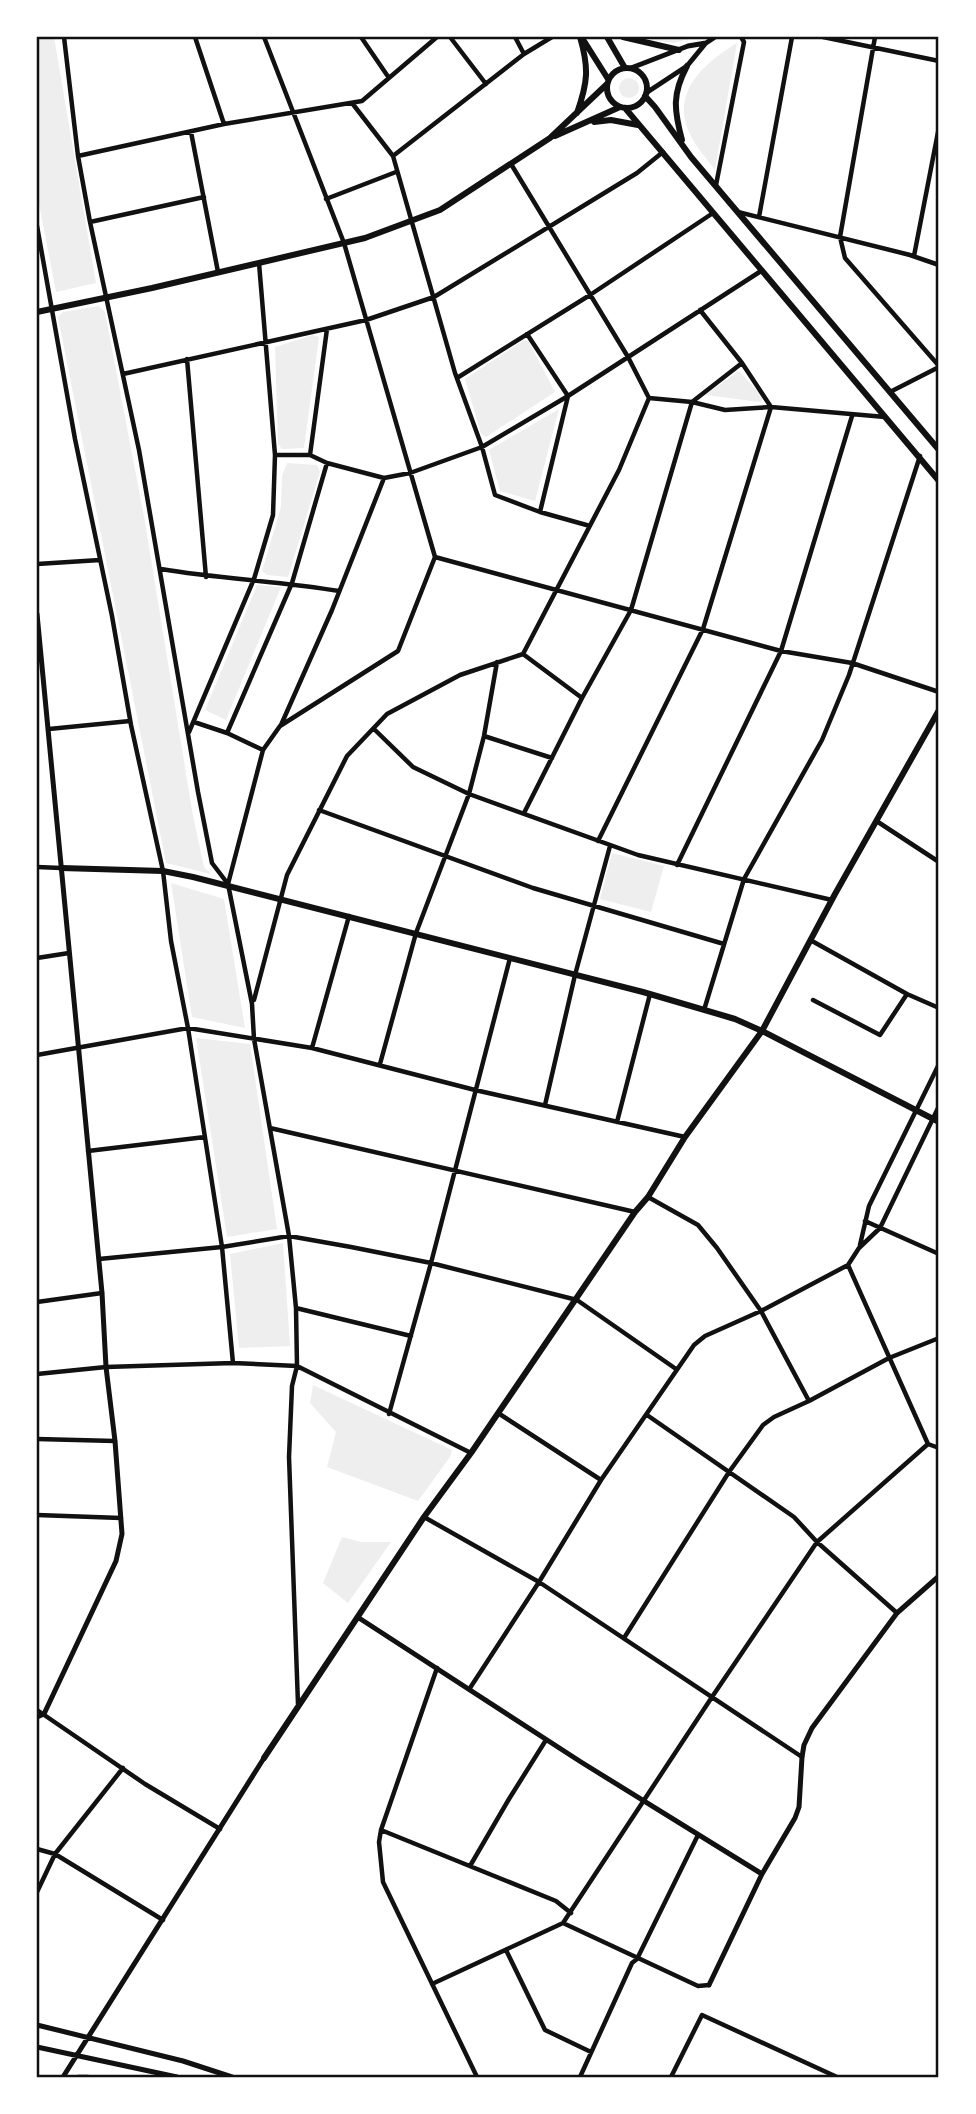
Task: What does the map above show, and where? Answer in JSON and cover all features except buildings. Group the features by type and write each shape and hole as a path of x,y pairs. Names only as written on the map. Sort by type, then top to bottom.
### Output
{"main road":[{"path":"581,37 608,81 611,100 623,107 663,152 761,271 920,455 939,481"},
{"path":"575,116 587,79 587,63 581,37"},
{"path":"550,138 623,107 637,105 645,94 647,87 643,76 628,68 607,37"},
{"path":"623,37 679,50"},
{"path":"683,146 674,102 677,87 687,66"},
{"path":"37,312 365,238 440,210 550,138 575,116 616,70 628,68"},
{"path":"645,94 716,186 939,450"},
{"path":"585,124 611,120 638,125"},
{"path":"264,1758 424,1517 648,1197 685,1137 762,1031 939,710"},
{"path":"61,868 163,871 228,884 279,900 349,915 650,994 735,1019 936,1121"}],"street":[{"path":"64,37 78,156 90,222 161,569 212,863 228,884 253,1004 254,1039 289,1236 296,1308 297,1366 292,1386 289,1457 298,1705"},
{"path":"195,37 224,124"},
{"path":"264,37 344,243 435,557 398,651 281,726"},
{"path":"361,37 389,78"},
{"path":"78,156 224,124 362,101 437,37"},
{"path":"450,37 486,84"},
{"path":"515,37 524,54"},
{"path":"393,156 524,54 552,37"},
{"path":"645,94 687,66 706,43 715,37"},
{"path":"716,186 744,42 741,37"},
{"path":"759,217 792,37"},
{"path":"823,37 939,61"},
{"path":"875,37 840,237 845,258 939,367 890,392"},
{"path":"628,68 706,43"},
{"path":"352,103 393,156 457,378 482,447 495,495 540,512 590,526"},
{"path":"914,256 939,127"},
{"path":"191,132 219,272"},
{"path":"123,374 366,320 434,297 637,173 663,152"},
{"path":"253,1004 287,875 347,756 387,714 460,675 523,654 619,470 649,398 628,357 511,164"},
{"path":"326,199 397,172"},
{"path":"90,222 204,197"},
{"path":"738,212 914,256 939,265"},
{"path":"457,378 713,214"},
{"path":"37,226 130,721 163,871 222,1247 233,1363"},
{"path":"188,734 254,579 273,514 275,456 259,263"},
{"path":"275,456 310,456 384,478 410,473 482,447 568,396 761,271"},
{"path":"700,310 742,363 771,407"},
{"path":"310,456 327,328"},
{"path":"527,334 568,396 540,512"},
{"path":"187,359 206,577"},
{"path":"524,813 582,698 632,610 692,402 742,363"},
{"path":"649,398 692,402 725,410 771,407 885,417"},
{"path":"598,841 703,629 771,407"},
{"path":"677,865 781,650 852,416"},
{"path":"704,1010 744,878 822,740 852,663 920,455"},
{"path":"227,733 292,583 327,463"},
{"path":"228,884 263,750 281,726 384,478"},
{"path":"435,557 781,650 852,663 939,692"},
{"path":"37,564 100,560"},
{"path":"161,569 206,577 254,579 339,591"},
{"path":"37,614 99,1259 122,1534 116,1562 44,1714 37,1717"},
{"path":"523,654 582,698"},
{"path":"380,1065 416,933 469,794 484,736 498,662"},
{"path":"49,729 130,721"},
{"path":"194,722 227,733 263,750"},
{"path":"374,729 413,768 469,794 610,846 677,865 832,900"},
{"path":"484,736 552,758"},
{"path":"318,810 533,888 724,944"},
{"path":"878,822 939,862"},
{"path":"545,1105 575,975 610,846"},
{"path":"37,867 61,868"},
{"path":"312,1048 349,915"},
{"path":"812,942 907,994 939,1008"},
{"path":"37,958 69,953"},
{"path":"390,1414 510,958"},
{"path":"617,1122 650,994"},
{"path":"813,1000 880,1035 907,994"},
{"path":"37,1055 78,1045 188,1028 312,1048 475,1090 685,1137"},
{"path":"859,1248 869,1206 939,1064"},
{"path":"470,1688 601,1480 694,1345 705,1336 761,1311 848,1265 859,1248 880,1228 936,1121 939,1106"},
{"path":"270,1128 635,1212"},
{"path":"88,1151 205,1137"},
{"path":"648,1197 698,1225 717,1248 761,1311 809,1401"},
{"path":"865,1221 939,1254"},
{"path":"99,1259 222,1247 289,1236 431,1263 576,1300 676,1369"},
{"path":"848,1265 928,1444 939,1448"},
{"path":"37,1302 102,1293"},
{"path":"296,1308 411,1336"},
{"path":"624,1638 729,1472 763,1425 889,1358 939,1338"},
{"path":"37,1374 106,1367 233,1363 297,1366 471,1453"},
{"path":"498,1413 601,1480"},
{"path":"646,1415 794,1517 817,1542 897,1614"},
{"path":"37,1439 115,1441"},
{"path":"432,1984 563,1923 817,1542 928,1444"},
{"path":"37,1515 121,1518"},
{"path":"424,1517 539,1582 802,1757"},
{"path":"563,1923 698,1986 709,1985 762,1874 800,1807 802,1757 812,1728 897,1614 939,1576"},
{"path":"359,1618 546,1740 762,1874"},
{"path":"437,1667 379,1842 383,1882 477,2077"},
{"path":"37,1710 220,1829"},
{"path":"470,1866 546,1740"},
{"path":"63,2077 264,1758"},
{"path":"37,1892 55,1854 123,1768"},
{"path":"381,1830 556,1901 571,1913"},
{"path":"580,2077 632,1963 637,1959 698,1835"},
{"path":"37,1849 55,1854 163,1920"},
{"path":"506,1950 545,2031 591,2052"},
{"path":"671,2077 702,2015 837,2077"},
{"path":"37,2025 183,2061 232,2077"},
{"path":"37,2047 177,2077"},
{"path":"78,2077 88,2077"}],"shaded area":[{"path":"37,37 54,37 96,283 56,292 37,193"},
{"path":"632,37 698,37 673,43"},
{"path":"737,43 715,170 688,131 684,111 685,98 706,66"},
{"path":"629,78 636,81 639,88 636,95 629,98 622,95 619,88 622,81"},
{"path":"99,306 105,312 145,522 193,816 204,867 211,874 166,863 58,317 63,312"},
{"path":"313,335 319,337 304,448 282,449 278,444 275,347"},
{"path":"524,340 529,342 555,392 486,437 481,434 465,379"},
{"path":"739,371 763,397 762,401 705,395"},
{"path":"559,409 535,501 500,491 489,450"},
{"path":"287,463 317,465 320,472 288,577 267,575 262,571 281,507 282,476"},
{"path":"257,585 281,587 226,720 205,710"},
{"path":"612,853 664,866 651,912 600,899"},
{"path":"171,883 224,899 245,1028 192,1017"},
{"path":"196,1038 250,1044 277,1229 227,1237"},
{"path":"283,1243 290,1346 239,1348 230,1254"},
{"path":"313,1385 452,1450 450,1457 418,1501 327,1467 336,1432 310,1403"},
{"path":"342,1537 361,1542 391,1542 348,1603 323,1583"}]}
